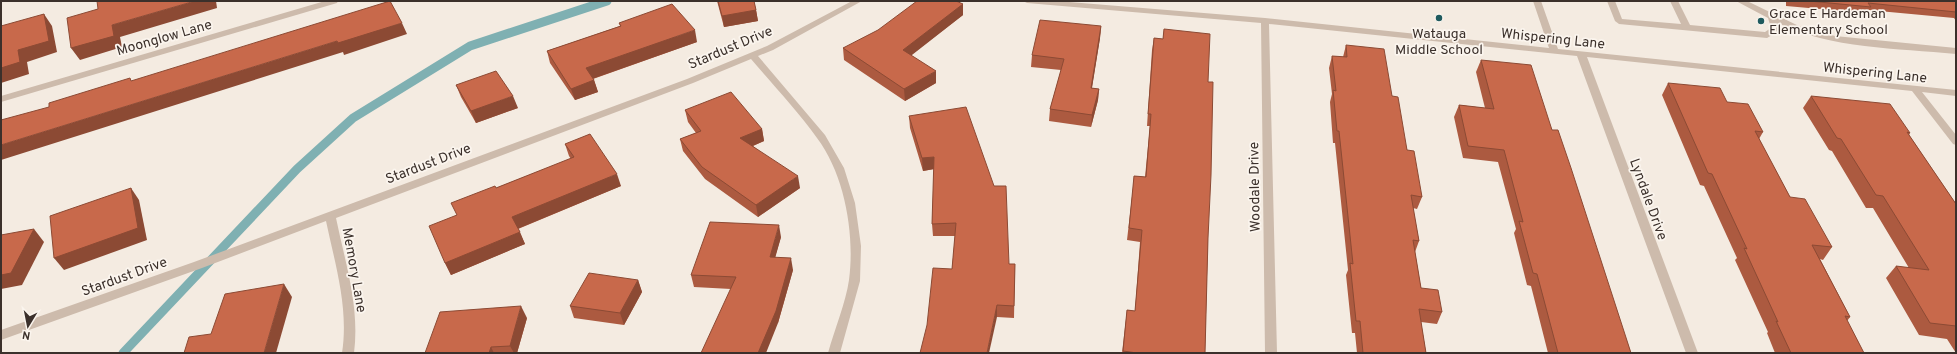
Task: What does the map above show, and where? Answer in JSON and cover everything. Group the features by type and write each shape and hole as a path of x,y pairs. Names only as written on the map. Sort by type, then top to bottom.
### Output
{"street":[{"name":"Moonglow Lane","path":"1,99 334,1"},
{"name":"Stardust Drive","path":"1,336 122,293 682,84 770,48 858,1"},
{"name":"Whispering Lane","path":"1027,1 1264,21 1956,93"},
{"path":"1537,1 1554,51"},
{"path":"1610,1 1619,20 1766,35 1776,29 1770,16"},
{"path":"1674,1 1687,27"},
{"path":"1740,1 1798,29 1836,39 1956,51"},
{"name":"Woodale Drive","path":"1264,21 1272,353"},
{"name":"Lyndale Drive","path":"1581,54 1692,353"},
{"path":"752,55 822,137 840,168 850,203 856,246 854,281 834,353"},
{"path":"1915,89 1956,142"},
{"name":"Memory Lane","path":"330,216 348,300 350,345 348,353"}],"building":[{"path":"97,1 195,1 112,25 114,36 71,48 67,18 98,9"},
{"path":"390,1 402,23 338,43 337,41 1,145 1,120 49,107 49,103 130,78 131,81"},
{"path":"718,1 754,1 756,10 722,16"},
{"path":"917,1 956,1 963,4 903,50 936,71 904,89 843,48 878,30"},
{"path":"1809,1 1956,1 1956,12 1868,3 1871,7"},
{"path":"672,4 695,30 586,68 594,80 571,89 547,51 621,26 619,23"},
{"path":"44,14 49,41 18,50 20,62 1,68 1,26"},
{"path":"1040,20 1101,26 1091,88 1099,89 1092,115 1050,109 1064,59 1032,55"},
{"path":"1164,29 1210,34 1208,82 1213,82 1205,353 1137,353 1123,351 1127,310 1135,311 1142,230 1129,228 1134,176 1146,177 1151,114 1148,114 1154,38 1163,39"},
{"path":"1346,45 1384,49 1392,96 1398,97 1407,150 1414,151 1422,197 1411,195 1419,241 1413,240 1421,288 1438,290 1442,312 1419,309 1426,353 1363,353 1360,321 1356,321 1350,263 1353,264 1339,131 1337,131 1333,90 1336,91 1332,56 1347,57"},
{"path":"1481,60 1531,65 1552,130 1558,130 1631,353 1558,353 1537,274 1533,273 1519,221 1523,222 1504,150 1468,146 1459,105 1494,109"},
{"path":"496,71 513,96 471,111 456,85"},
{"path":"1668,83 1720,88 1727,102 1748,104 1763,132 1755,131 1790,197 1805,199 1832,247 1812,245 1850,317 1845,316 1864,353 1791,353 1744,248 1747,249 1712,174 1708,173"},
{"path":"731,92 762,129 740,138 798,176 756,205 702,167 680,139 701,131 685,110"},
{"path":"1811,96 1890,104 1910,133 1907,132 1956,204 1956,326 1930,323 1896,266 1929,270 1883,196 1876,195 1841,139 1837,138"},
{"path":"966,107 994,186 1006,186 1009,264 1015,264 1014,306 997,305 987,353 920,353 927,325 933,268 952,269 956,223 932,224 934,157 922,158 909,116"},
{"path":"590,134 617,174 512,217 520,232 445,263 429,226 457,215 451,203 495,186 496,188 574,157 565,144"},
{"path":"131,188 138,228 54,258 50,216"},
{"path":"710,222 779,225 770,257 791,258 776,311 758,353 701,353 736,277 691,275"},
{"path":"34,229 11,273 1,275 1,235"},
{"path":"589,273 638,280 620,313 570,306"},
{"path":"284,284 264,353 184,353 189,337 211,334 225,294"},
{"path":"521,306 510,346 491,347 489,353 425,353 440,312"}],"waterway":[{"path":"123,353 297,169 353,118 470,46 607,1"}],"place":[{"name":"Watauga Middle School","path":"1439,18"},
{"name":"Grace E Hardeman Elementary School","path":"1761,21"}]}
